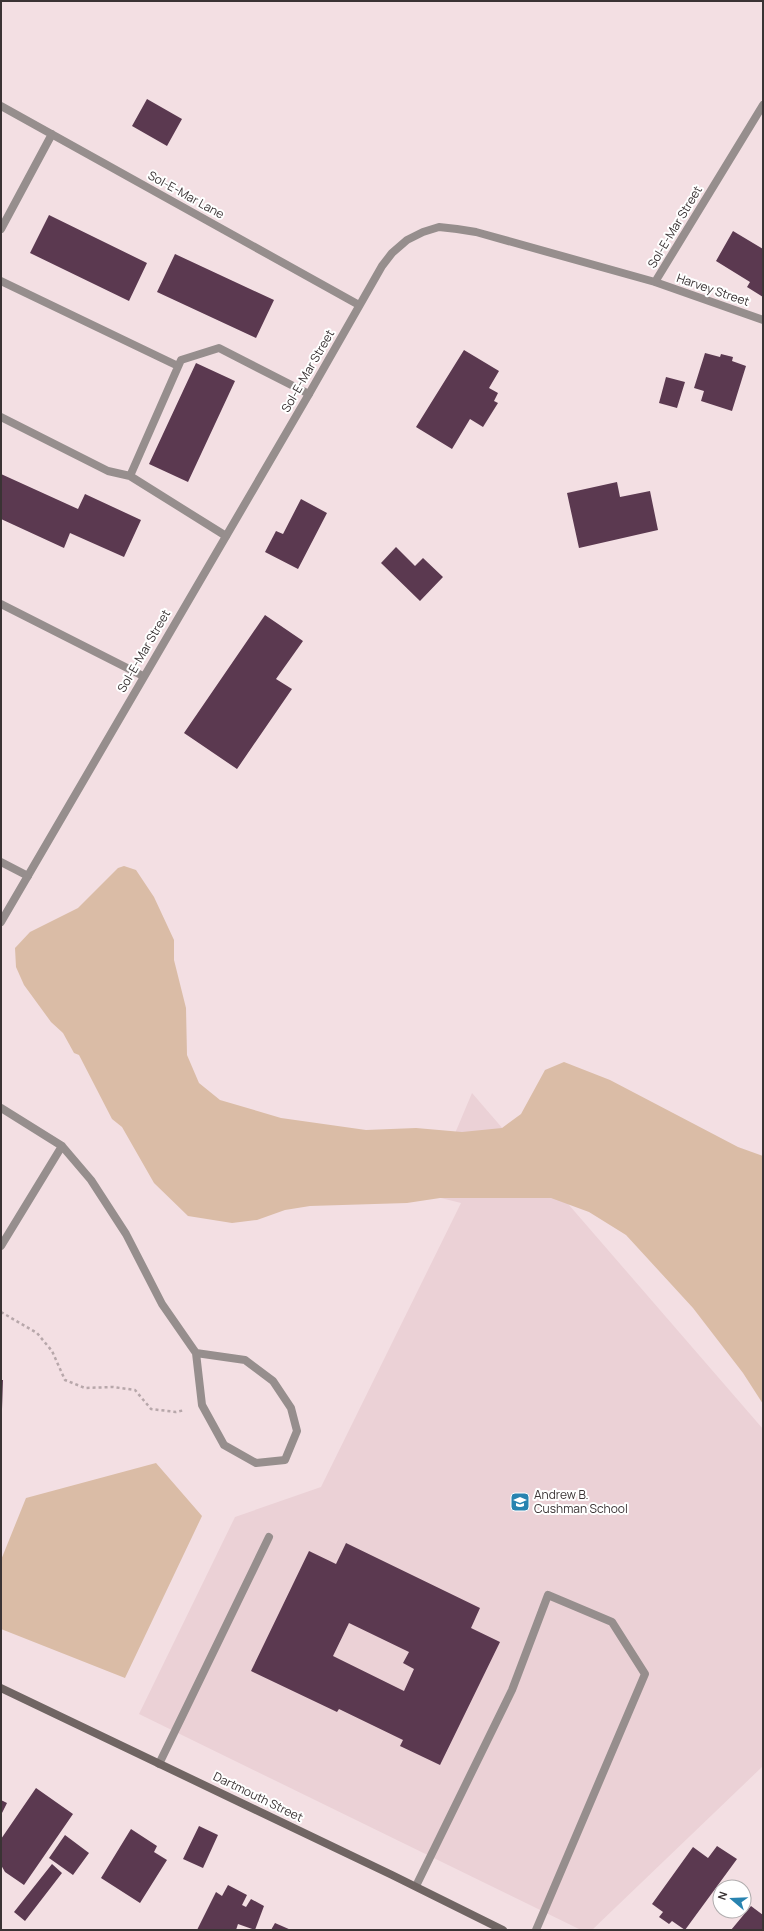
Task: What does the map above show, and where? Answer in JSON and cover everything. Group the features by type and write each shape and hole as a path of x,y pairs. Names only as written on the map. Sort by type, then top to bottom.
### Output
{"main road":[{"name":"Dartmouth Street","path":"1,1688 416,1886 503,1930"}],"street":[{"name":"Sol-E-Mar Street","path":"1,922 143,676 309,394 359,305 382,266 392,253 407,240 423,232 439,227 476,232 655,282 763,105"},
{"name":"Sol-E-Mar Lane","path":"1,106 359,305"},
{"path":"1,229 52,134"},
{"path":"1,281 178,366"},
{"name":"Harvey Street","path":"655,282 763,320"},
{"path":"130,476 180,360 219,348 309,394"},
{"path":"1,417 108,471 130,476 226,536"},
{"path":"1,604 143,676"},
{"path":"1,862 28,876"},
{"path":"1,1108 62,1146 91,1180 103,1198 126,1234 162,1304 196,1353 202,1405 224,1445 256,1463 285,1460 297,1430 291,1408 273,1381 245,1360 196,1353"},
{"path":"1,1246 62,1146"},
{"path":"159,1764 269,1537"},
{"path":"416,1886 512,1690 548,1594 612,1622 645,1674 536,1930"}],"path":[{"path":"1,1312 37,1333 52,1351 66,1380 86,1388 113,1387 135,1390 151,1409 176,1412 202,1405"}],"shaded area":[{"path":"124,866 136,870 154,897 174,940 174,960 186,1008 187,1055 199,1083 220,1100 281,1118 366,1130 416,1128 462,1132 502,1128 521,1114 545,1070 564,1062 610,1080 738,1147 763,1156 763,1404 743,1373 693,1308 626,1235 589,1212 551,1198 440,1198 407,1203 310,1206 285,1210 257,1220 232,1223 188,1216 154,1183 122,1127 112,1119 79,1055 74,1053 63,1033 51,1022 24,985 16,967 15,948 30,932 78,908 118,868"},
{"name":"Andrew B. Cushman School","path":"472,1093 763,1429 763,1766 592,1930 581,1930 139,1714 235,1517 321,1487 461,1203 429,1195"},
{"path":"156,1463 202,1516 125,1678 1,1629 1,1560 26,1498"}],"building":[{"path":"147,99 182,119 167,146 132,126"},
{"path":"49,215 147,263 129,301 30,253"},
{"path":"733,231 763,249 763,297 747,287 750,282 716,261"},
{"path":"175,254 274,300 256,338 157,292"},
{"path":"464,350 499,371 489,388 498,393 494,401 498,403 483,427 470,419 452,449 416,427"},
{"path":"705,353 720,357 721,354 733,357 732,361 746,366 732,411 701,401 704,391 694,388"},
{"path":"196,363 235,381 188,482 149,464"},
{"path":"666,377 685,382 677,408 659,403"},
{"path":"1,474 78,509 85,494 141,520 124,557 70,533 64,548 1,519"},
{"path":"617,482 620,497 650,491 658,530 579,548 567,493"},
{"path":"301,499 327,513 298,569 265,552 276,531 283,534"},
{"path":"396,547 415,566 423,558 443,577 420,601 381,563"},
{"path":"265,615 303,641 276,679 292,689 237,769 184,733"},
{"path":"1,1380 3,1380 2,1409 1,1409"},
{"path":"346,1543 480,1608 471,1628 500,1642 440,1765 400,1746 403,1740 339,1709 337,1712 251,1671 309,1551 336,1564","holes":["349,1623 409,1652 403,1663 414,1669 404,1691 333,1656"]},
{"path":"36,1788 73,1814 24,1885 5,1872 1,1865 1,1839"},
{"path":"1,1800 7,1803 1,1815"},
{"path":"199,1826 218,1835 203,1868 183,1859"},
{"path":"131,1829 157,1846 154,1852 167,1860 140,1903 101,1878"},
{"path":"65,1835 89,1853 73,1875 49,1858"},
{"path":"717,1846 737,1859 722,1879 712,1879 712,1893 685,1930 672,1921 669,1924 659,1917 663,1912 652,1904 693,1847 708,1858"},
{"path":"52,1864 62,1873 25,1921 14,1912"},
{"path":"228,1885 247,1895 242,1905 246,1907 251,1899 264,1906 255,1930 238,1924 236,1930 197,1930 216,1892 222,1896"},
{"path":"752,1907 763,1915 763,1930 731,1930 740,1919 752,1919"},
{"path":"275,1923 291,1930 271,1930"}],"place":[{"name":"Andrew B. Cushman School","path":"520,1502"}]}
